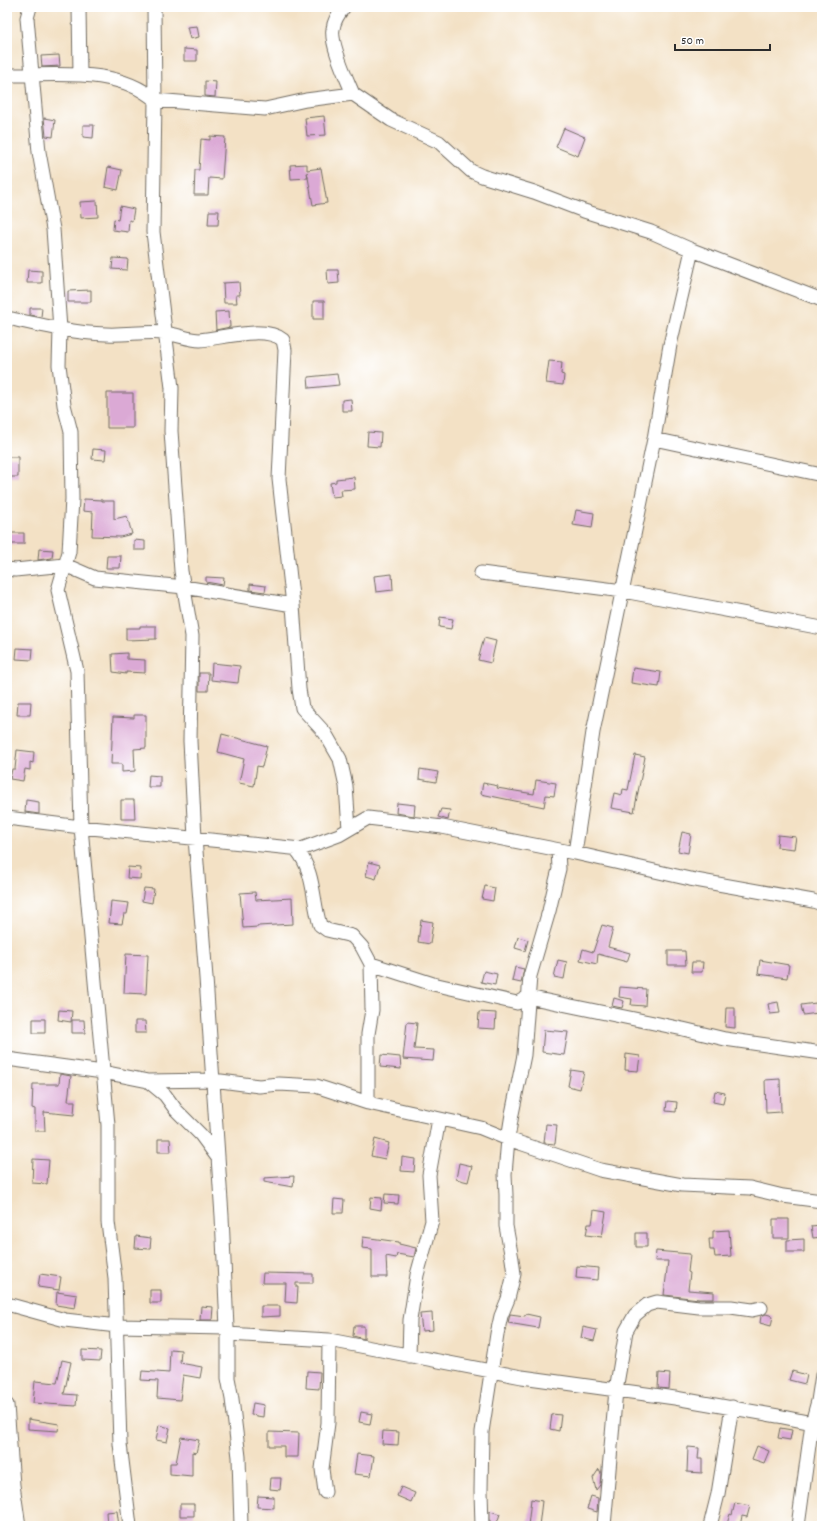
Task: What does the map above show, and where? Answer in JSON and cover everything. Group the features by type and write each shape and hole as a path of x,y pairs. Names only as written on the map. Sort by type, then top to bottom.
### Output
{"street":[{"path":"30,7 27,18 39,152 53,230 60,329 59,365 64,405 71,432 72,499 69,552 58,590 77,671 81,827 108,1125 108,1222 115,1278 120,1444 130,1526"},
{"path":"79,7 80,75"},
{"path":"154,7 155,100 153,232 164,333 172,388 171,431 180,564 192,636 190,741 195,838 222,1216 228,1378 239,1457 241,1526"},
{"path":"344,7 337,16 332,30 338,56 353,94 391,120 439,142 471,171 482,176 534,192 584,211 651,232 692,250 822,300"},
{"path":"7,75 80,75 117,80 145,91 155,100 265,109 306,100 353,94"},
{"path":"575,853 593,732 654,439 670,345 692,250"},
{"path":"7,318 60,329 107,334 136,332 164,333 199,340 243,333 277,336 283,340 285,350 279,479 293,605 299,689 302,708 325,733 340,759 346,786 350,829"},
{"path":"654,439 822,475"},
{"path":"7,569 15,570 65,565 95,578 184,588 293,605"},
{"path":"481,573 623,591 822,628"},
{"path":"7,818 296,849 301,849 325,841 350,829 368,818 442,827 575,853 690,879 813,901 822,904"},
{"path":"296,849 309,869 320,925 327,930 352,936 362,947 371,964 372,1010 368,1034 368,1103"},
{"path":"482,1526 482,1432 501,1316 508,1299 514,1274 506,1226 505,1174 508,1139 524,1055 530,976 549,911 559,869 558,850"},
{"path":"371,964 433,984 517,1003 528,997 725,1039 822,1053"},
{"path":"7,1059 103,1072 148,1081 213,1080 259,1086 279,1084 316,1086 368,1103 481,1128 508,1139 600,1170 682,1185 750,1188 783,1196 822,1201"},
{"path":"148,1081 165,1095 176,1110 201,1135 218,1158"},
{"path":"409,1356 410,1320 417,1275 432,1221 429,1176 439,1119"},
{"path":"604,1526 616,1390 626,1331 635,1315 647,1305 657,1302 699,1307 731,1307 752,1310 761,1308"},
{"path":"7,1304 65,1320 117,1326 227,1331 329,1340 522,1377 732,1408 817,1424"},
{"path":"325,1492 322,1469 328,1423 329,1340"},
{"path":"798,1526 817,1424 818,1401 822,1375"},
{"path":"7,1405 13,1485 20,1526"},
{"path":"710,1526 718,1494 732,1408"}],"building":[{"path":"197,26 199,37 190,39 187,27"},
{"path":"184,49 197,50 197,61 184,61"},
{"path":"59,55 60,66 42,67 41,56"},
{"path":"205,81 216,82 215,97 205,96"},
{"path":"324,116 326,135 307,136 305,118"},
{"path":"44,118 55,120 53,137 46,136"},
{"path":"83,125 94,125 93,138 83,137"},
{"path":"564,128 585,137 578,156 556,147"},
{"path":"210,136 225,137 222,179 209,178 208,195 194,195 195,170 199,170 201,139 210,140"},
{"path":"307,164 307,170 321,168 327,203 313,205 307,172 308,178 291,179 290,165"},
{"path":"108,167 122,170 118,190 105,187"},
{"path":"97,201 98,217 81,218 80,202"},
{"path":"120,206 134,209 132,221 129,220 128,232 113,230 114,219 118,220"},
{"path":"209,211 219,211 218,225 208,225"},
{"path":"113,258 128,259 127,270 112,269"},
{"path":"28,270 42,271 42,283 27,283"},
{"path":"327,270 338,270 339,283 328,284"},
{"path":"239,282 240,295 236,295 237,303 224,303 223,283"},
{"path":"91,290 91,302 68,302 68,291"},
{"path":"313,301 324,301 324,319 313,319"},
{"path":"30,308 42,308 41,317 30,315"},
{"path":"229,311 230,327 216,330 215,312"},
{"path":"549,361 562,362 561,374 564,375 563,385 546,383"},
{"path":"337,374 339,385 309,388 308,377"},
{"path":"107,393 133,393 133,428 107,428"},
{"path":"351,399 352,411 342,411 342,400"},
{"path":"368,432 381,433 380,447 367,446"},
{"path":"93,449 106,450 105,460 92,459"},
{"path":"7,457 18,457 18,477 7,477"},
{"path":"354,477 355,489 341,490 342,496 332,497 330,483 336,482 336,479"},
{"path":"84,499 114,501 114,519 127,516 132,534 120,537 92,536 93,512 83,511"},
{"path":"576,510 594,513 592,528 573,525"},
{"path":"8,533 24,533 24,544 7,544"},
{"path":"134,540 145,541 145,550 134,550"},
{"path":"39,549 53,550 52,558 38,560"},
{"path":"107,556 121,556 120,568 106,568"},
{"path":"392,574 393,590 376,592 374,576"},
{"path":"206,577 224,578 223,585 206,582"},
{"path":"250,584 266,586 265,592 250,590"},
{"path":"440,617 453,619 451,629 439,627"},
{"path":"140,626 156,626 156,639 126,640 126,628 140,628"},
{"path":"484,638 496,641 491,663 478,660"},
{"path":"17,648 33,649 32,660 16,659"},
{"path":"127,653 127,659 145,660 145,673 126,672 126,674 113,672 112,654"},
{"path":"212,663 240,666 238,683 211,680"},
{"path":"633,668 661,672 659,687 631,683"},
{"path":"199,673 209,673 208,691 199,691"},
{"path":"18,702 31,702 30,715 17,715"},
{"path":"134,715 146,715 146,748 134,749 135,771 122,772 122,764 111,764 113,717 134,718"},
{"path":"222,734 267,746 262,767 257,766 254,786 239,783 244,759 218,752"},
{"path":"17,750 34,752 33,763 30,762 30,770 25,769 23,781 10,779 12,769 15,769"},
{"path":"635,755 645,757 634,812 611,808 614,793 622,795 623,789 628,790"},
{"path":"420,769 438,772 436,782 419,779"},
{"path":"149,775 160,776 160,787 148,787"},
{"path":"536,780 556,783 554,796 546,795 544,807 481,794 483,783 498,786 497,788 534,794"},
{"path":"26,800 39,802 39,814 25,812"},
{"path":"121,800 134,800 135,819 121,819"},
{"path":"397,803 415,805 414,816 396,813"},
{"path":"441,809 450,810 448,820 438,817"},
{"path":"682,832 691,834 688,853 678,851"},
{"path":"778,835 796,837 794,849 777,847"},
{"path":"369,862 380,865 376,879 366,876"},
{"path":"128,867 141,868 140,879 127,878"},
{"path":"485,886 495,888 493,901 482,899"},
{"path":"144,888 154,889 152,903 142,901"},
{"path":"255,892 256,900 292,898 293,924 243,928 240,893"},
{"path":"111,901 129,903 127,914 124,914 122,924 109,923"},
{"path":"421,920 433,922 430,944 418,942"},
{"path":"602,925 613,928 608,947 630,953 627,962 598,954 597,964 580,960 583,949 593,952"},
{"path":"518,937 528,940 525,951 515,948"},
{"path":"668,951 685,951 686,965 668,965"},
{"path":"126,954 148,955 146,994 124,993"},
{"path":"558,960 567,962 564,979 554,977"},
{"path":"760,960 789,965 787,978 758,974"},
{"path":"692,962 703,962 702,972 691,972"},
{"path":"515,967 524,969 521,983 512,981"},
{"path":"484,971 497,974 495,985 481,982"},
{"path":"620,987 646,989 645,1006 631,1005 632,999 619,997"},
{"path":"614,998 624,1001 622,1008 612,1006"},
{"path":"778,1002 780,1013 770,1014 768,1004"},
{"path":"816,1003 818,1013 803,1015 801,1005"},
{"path":"726,1008 735,1008 735,1028 725,1027"},
{"path":"59,1010 72,1011 71,1022 58,1020"},
{"path":"479,1012 496,1013 495,1029 478,1028"},
{"path":"33,1019 45,1019 45,1033 33,1033"},
{"path":"72,1020 84,1020 85,1033 72,1033"},
{"path":"135,1021 145,1021 146,1033 135,1033"},
{"path":"407,1022 417,1023 414,1049 434,1050 433,1061 403,1059"},
{"path":"544,1030 568,1032 564,1055 542,1052"},
{"path":"626,1054 640,1056 638,1071 625,1070"},
{"path":"381,1055 400,1057 401,1069 380,1067"},
{"path":"571,1070 584,1072 580,1089 568,1086"},
{"path":"60,1074 71,1076 68,1101 75,1101 74,1115 44,1112 45,1131 35,1131 35,1109 32,1108 33,1084 59,1084"},
{"path":"780,1079 781,1112 766,1113 765,1080"},
{"path":"715,1091 725,1093 723,1104 713,1102"},
{"path":"667,1101 677,1102 676,1112 666,1111"},
{"path":"546,1124 557,1125 555,1144 544,1143"},
{"path":"158,1139 170,1139 171,1152 158,1152"},
{"path":"375,1139 389,1143 385,1159 371,1156"},
{"path":"402,1157 415,1159 414,1172 401,1171"},
{"path":"33,1159 49,1160 47,1184 32,1183"},
{"path":"459,1163 472,1166 468,1182 456,1179"},
{"path":"294,1176 293,1187 264,1182 264,1178"},
{"path":"385,1194 399,1195 398,1204 384,1203"},
{"path":"371,1197 382,1198 381,1210 370,1208"},
{"path":"334,1199 344,1200 343,1213 333,1213"},
{"path":"594,1210 606,1212 602,1237 586,1235 588,1224 592,1224"},
{"path":"773,1219 789,1219 789,1238 773,1238"},
{"path":"821,1225 822,1237 813,1238 811,1226"},
{"path":"729,1230 731,1256 715,1257 714,1250 710,1250 709,1239 713,1239 713,1231"},
{"path":"636,1233 647,1233 647,1247 636,1247"},
{"path":"136,1236 151,1238 150,1249 135,1248"},
{"path":"363,1237 399,1242 399,1244 416,1248 414,1257 397,1254 396,1258 386,1256 387,1277 372,1277 372,1249 362,1248"},
{"path":"804,1239 804,1252 787,1252 787,1240"},
{"path":"656,1251 690,1254 688,1290 714,1292 714,1299 664,1295 668,1261 655,1261"},
{"path":"577,1266 599,1268 598,1280 576,1278"},
{"path":"263,1273 313,1274 313,1283 296,1283 296,1287 298,1287 297,1303 285,1302 286,1283 262,1283"},
{"path":"40,1274 61,1277 59,1290 38,1287"},
{"path":"150,1290 161,1290 161,1303 150,1303"},
{"path":"57,1292 77,1295 75,1308 56,1305"},
{"path":"201,1306 213,1307 212,1320 200,1320"},
{"path":"261,1306 280,1306 280,1316 261,1317"},
{"path":"432,1313 433,1330 422,1331 420,1314"},
{"path":"510,1314 525,1316 526,1314 540,1317 538,1328 508,1323"},
{"path":"766,1314 773,1316 771,1326 760,1323 761,1316"},
{"path":"354,1326 364,1326 364,1339 353,1336"},
{"path":"583,1327 597,1330 594,1341 581,1338"},
{"path":"170,1349 181,1350 180,1363 202,1367 200,1378 183,1375 180,1400 157,1398 158,1381 141,1380 142,1371 169,1373"},
{"path":"82,1350 101,1351 100,1361 82,1360"},
{"path":"62,1360 71,1362 64,1394 77,1395 76,1406 33,1403 35,1381 57,1383"},
{"path":"307,1371 320,1372 319,1389 306,1388"},
{"path":"792,1371 807,1375 805,1384 789,1380"},
{"path":"659,1373 670,1374 669,1389 658,1388"},
{"path":"253,1403 264,1405 263,1417 251,1415"},
{"path":"361,1412 372,1414 370,1424 359,1422"},
{"path":"552,1414 561,1415 559,1431 550,1429"},
{"path":"28,1419 59,1424 58,1431 28,1429"},
{"path":"159,1425 170,1428 167,1442 156,1440"},
{"path":"780,1428 792,1430 790,1440 778,1438"},
{"path":"383,1431 399,1432 398,1445 382,1444"},
{"path":"269,1432 299,1433 298,1457 284,1457 284,1446 269,1446"},
{"path":"181,1437 199,1440 196,1453 192,1452 192,1476 170,1474 170,1463 176,1463"},
{"path":"757,1446 769,1451 764,1463 752,1459"},
{"path":"688,1447 699,1448 698,1459 702,1459 702,1473 687,1472"},
{"path":"357,1454 374,1456 371,1476 354,1474"},
{"path":"599,1469 601,1473 600,1485 596,1490 593,1478"},
{"path":"271,1478 281,1478 280,1490 270,1489"},
{"path":"401,1487 415,1493 411,1502 397,1496"},
{"path":"258,1496 274,1497 274,1508 257,1507"},
{"path":"591,1496 598,1498 597,1512 587,1509"},
{"path":"531,1499 542,1501 539,1526 528,1526"},
{"path":"735,1503 750,1506 747,1517 742,1516 740,1526 727,1524 730,1514 732,1515"},
{"path":"180,1504 194,1504 194,1516 180,1516"},
{"path":"117,1511 119,1526 107,1526 106,1512"},
{"path":"490,1511 500,1514 496,1526 490,1526"}]}
